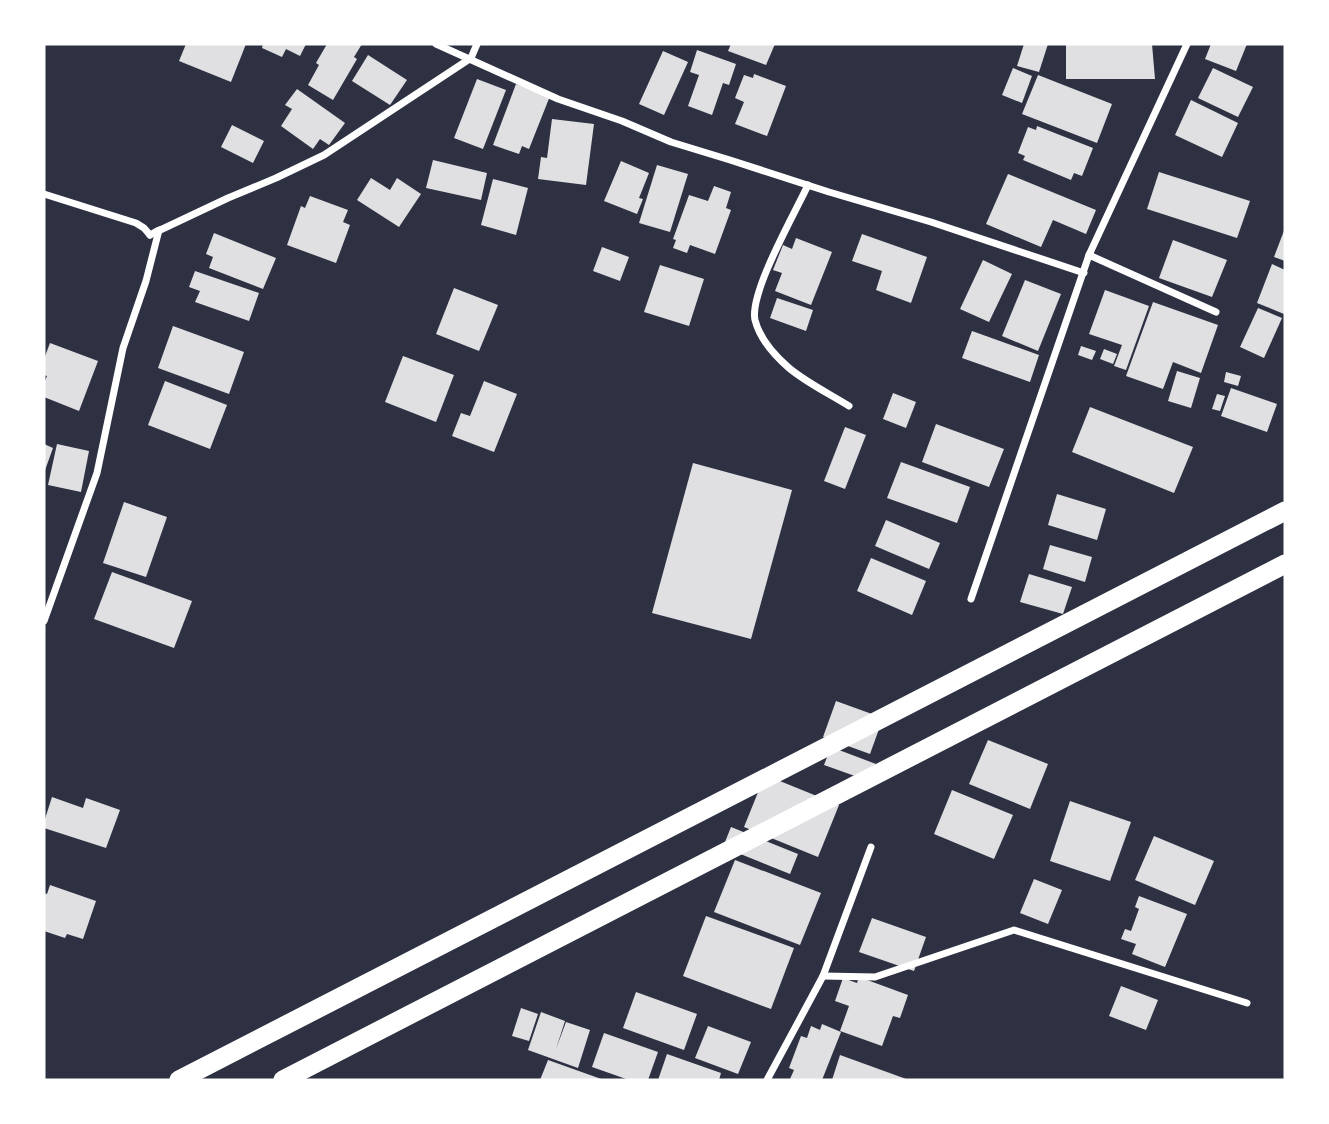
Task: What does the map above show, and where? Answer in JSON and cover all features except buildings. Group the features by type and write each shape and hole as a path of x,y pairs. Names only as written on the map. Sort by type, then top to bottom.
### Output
{"highway":[{"path":"179,1080 1285,511"},
{"path":"283,1080 1285,564"}],"street":[{"path":"436,44 558,99 622,121 671,142 931,222 1084,273"},
{"path":"150,235 324,155 471,58 477,44"},
{"path":"971,599 1089,256 1187,44"},
{"path":"808,185 764,275 754,318 762,340 790,369 849,406"},
{"path":"44,194 136,223 150,235"},
{"path":"44,621 97,473 123,348 146,281 159,230 150,235"},
{"path":"1089,256 1216,312"},
{"path":"767,1080 823,976 871,847"},
{"path":"823,976 875,976 1014,930 1247,1003"}]}
